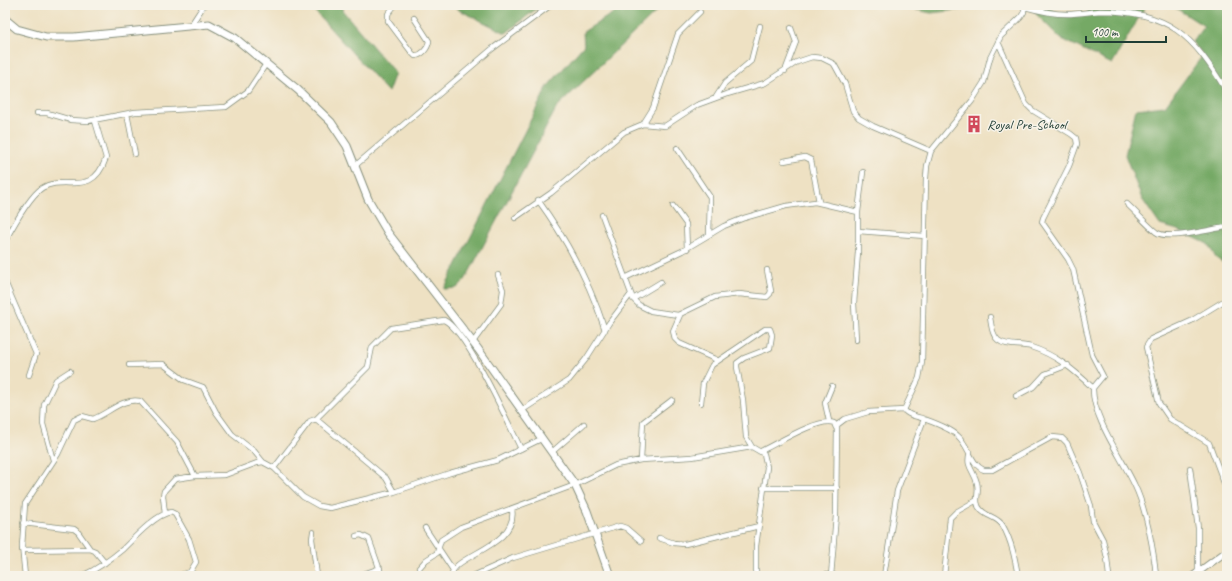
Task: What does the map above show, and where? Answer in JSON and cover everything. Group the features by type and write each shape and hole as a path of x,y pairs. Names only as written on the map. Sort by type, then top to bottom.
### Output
{"main road":[{"path":"5,19 17,29 46,36 74,37 209,24 235,38 325,115 344,140 356,165 368,199 388,233 473,342 575,485 610,576"}],"street":[{"path":"190,26 204,5"},
{"path":"395,5 388,14 388,21 412,53 415,56 419,56 427,49 429,41 414,18"},
{"path":"356,165 492,49 552,5"},
{"path":"904,410 919,378 922,362 926,166 932,151 972,101 984,82 990,58 998,42 1005,31 1021,17 1024,6 1056,14 1100,11 1128,13 1165,22 1180,31 1202,53 1227,92"},
{"path":"643,124 653,108 678,34 700,12"},
{"path":"716,97 725,84 751,61 760,26"},
{"path":"785,71 796,42 791,28"},
{"path":"998,42 1026,104 1032,110 1076,138 1078,144 1069,166 1042,218 1042,222 1068,259 1073,269 1092,355 1103,376 1093,388"},
{"path":"515,218 538,200 551,193 624,132 643,124 665,126 697,105 716,97 765,84 797,62 817,56 828,60 838,70 846,88 850,106 859,118 873,126 932,151"},
{"path":"37,113 47,113 71,120 95,120 127,114 226,107 248,91 266,64"},
{"path":"127,114 135,154"},
{"path":"5,241 14,224 42,188 51,185 84,182 94,176 106,158 95,120"},
{"path":"677,148 710,197 709,235"},
{"path":"784,161 805,157 811,160 819,202"},
{"path":"856,340 854,303 858,212 864,172"},
{"path":"538,200 561,232 596,302 605,330"},
{"path":"625,278 687,249 730,223 786,206 819,202 858,212"},
{"path":"1127,204 1157,232 1164,236 1180,235 1208,229 1227,227"},
{"path":"673,206 686,224 687,249"},
{"path":"602,215 632,297 639,305 651,311 680,315 715,298 739,294 767,297 771,290 767,270"},
{"path":"858,230 925,236"},
{"path":"473,342 501,304 503,290 498,275"},
{"path":"5,282 36,354 29,375"},
{"path":"521,411 569,380 586,360 605,330 632,297 661,282"},
{"path":"1227,299 1191,321 1151,340 1146,347 1163,410 1183,428 1209,443 1227,491"},
{"path":"680,315 673,331 674,339 679,343 717,360"},
{"path":"990,317 994,336 998,340 1003,343 1032,347 1050,354 1068,365 1093,388 1094,398 1105,429 1136,488 1152,546 1156,576"},
{"path":"274,468 310,421 316,419 368,367 372,347 391,328 444,320 470,350 492,390 520,449"},
{"path":"701,403 703,383 709,368 717,360 764,329 770,329 772,335 770,348 744,358 737,363 746,437 752,447"},
{"path":"129,365 163,364 184,380 203,387 216,412 232,434 254,452 263,462 274,468 299,494 319,506 330,508 394,492 450,473 498,460 541,438"},
{"path":"1016,396 1033,387 1045,374 1068,365"},
{"path":"53,460 42,424 44,405 56,380 70,371"},
{"path":"829,421 825,406 832,386"},
{"path":"641,460 643,422 672,400"},
{"path":"25,576 22,550 25,504 58,454 74,420 82,416 93,420 119,405 137,401 142,403 177,442 195,476"},
{"path":"836,428 840,421 868,412 904,410 910,415 924,418 954,432 970,452 974,463 988,471 1048,439 1055,436 1062,438 1067,443 1080,473 1091,506 1094,521 1103,540 1109,576"},
{"path":"884,576 897,491 924,418"},
{"path":"316,419 386,478 394,492"},
{"path":"761,451 786,437 829,421 834,423 836,428 837,488 832,576 823,576"},
{"path":"552,452 584,424"},
{"path":"419,568 426,560 437,554 441,540 461,528 575,485 607,468 641,460 692,457 752,447 764,454 767,467 759,526 756,576"},
{"path":"970,452 968,461 978,485 976,500 982,511 999,521 1002,525 1013,549 1018,576"},
{"path":"165,514 162,496 164,491 175,479 195,476 226,476 263,462"},
{"path":"1190,468 1198,528 1196,575"},
{"path":"763,488 837,488"},
{"path":"944,576 950,518 956,512 976,500"},
{"path":"452,576 453,570 460,562 483,551 506,531 512,521 512,509"},
{"path":"82,576 98,569 122,549 135,535 165,514 171,512 175,514 189,539 196,562 190,572 178,576"},
{"path":"23,523 74,529 78,532 90,549"},
{"path":"473,576 513,558 624,526 641,541"},
{"path":"660,538 674,543 685,544 759,526"},
{"path":"425,528 453,570"},
{"path":"313,532 312,538 317,576"},
{"path":"356,536 361,535 369,540 382,576"},
{"path":"22,550 90,549 95,551 105,563"},
{"path":"1196,575 1227,551"},
{"path":"358,576 380,568"},
{"path":"190,572 197,576"},
{"path":"271,576 278,576"}],"green space":[{"path":"309,5 345,5 342,10 395,73 388,92"},
{"path":"453,5 541,5 506,33 459,10"},
{"path":"626,5 663,5 557,107 465,280 457,288 444,289 548,86 584,45 583,32"},
{"path":"894,5 980,5 974,8 931,13"},
{"path":"1036,5 1044,5 1058,13 1087,14 1091,5 1146,5 1112,64 1060,38 1036,14"},
{"path":"1171,5 1227,5 1227,265 1216,258 1208,244 1178,230 1160,225 1142,199 1125,155 1136,109 1165,106 1203,55 1192,42 1204,26"}],"place":[{"name":"Royal Pre-School","path":"974,124"}]}
